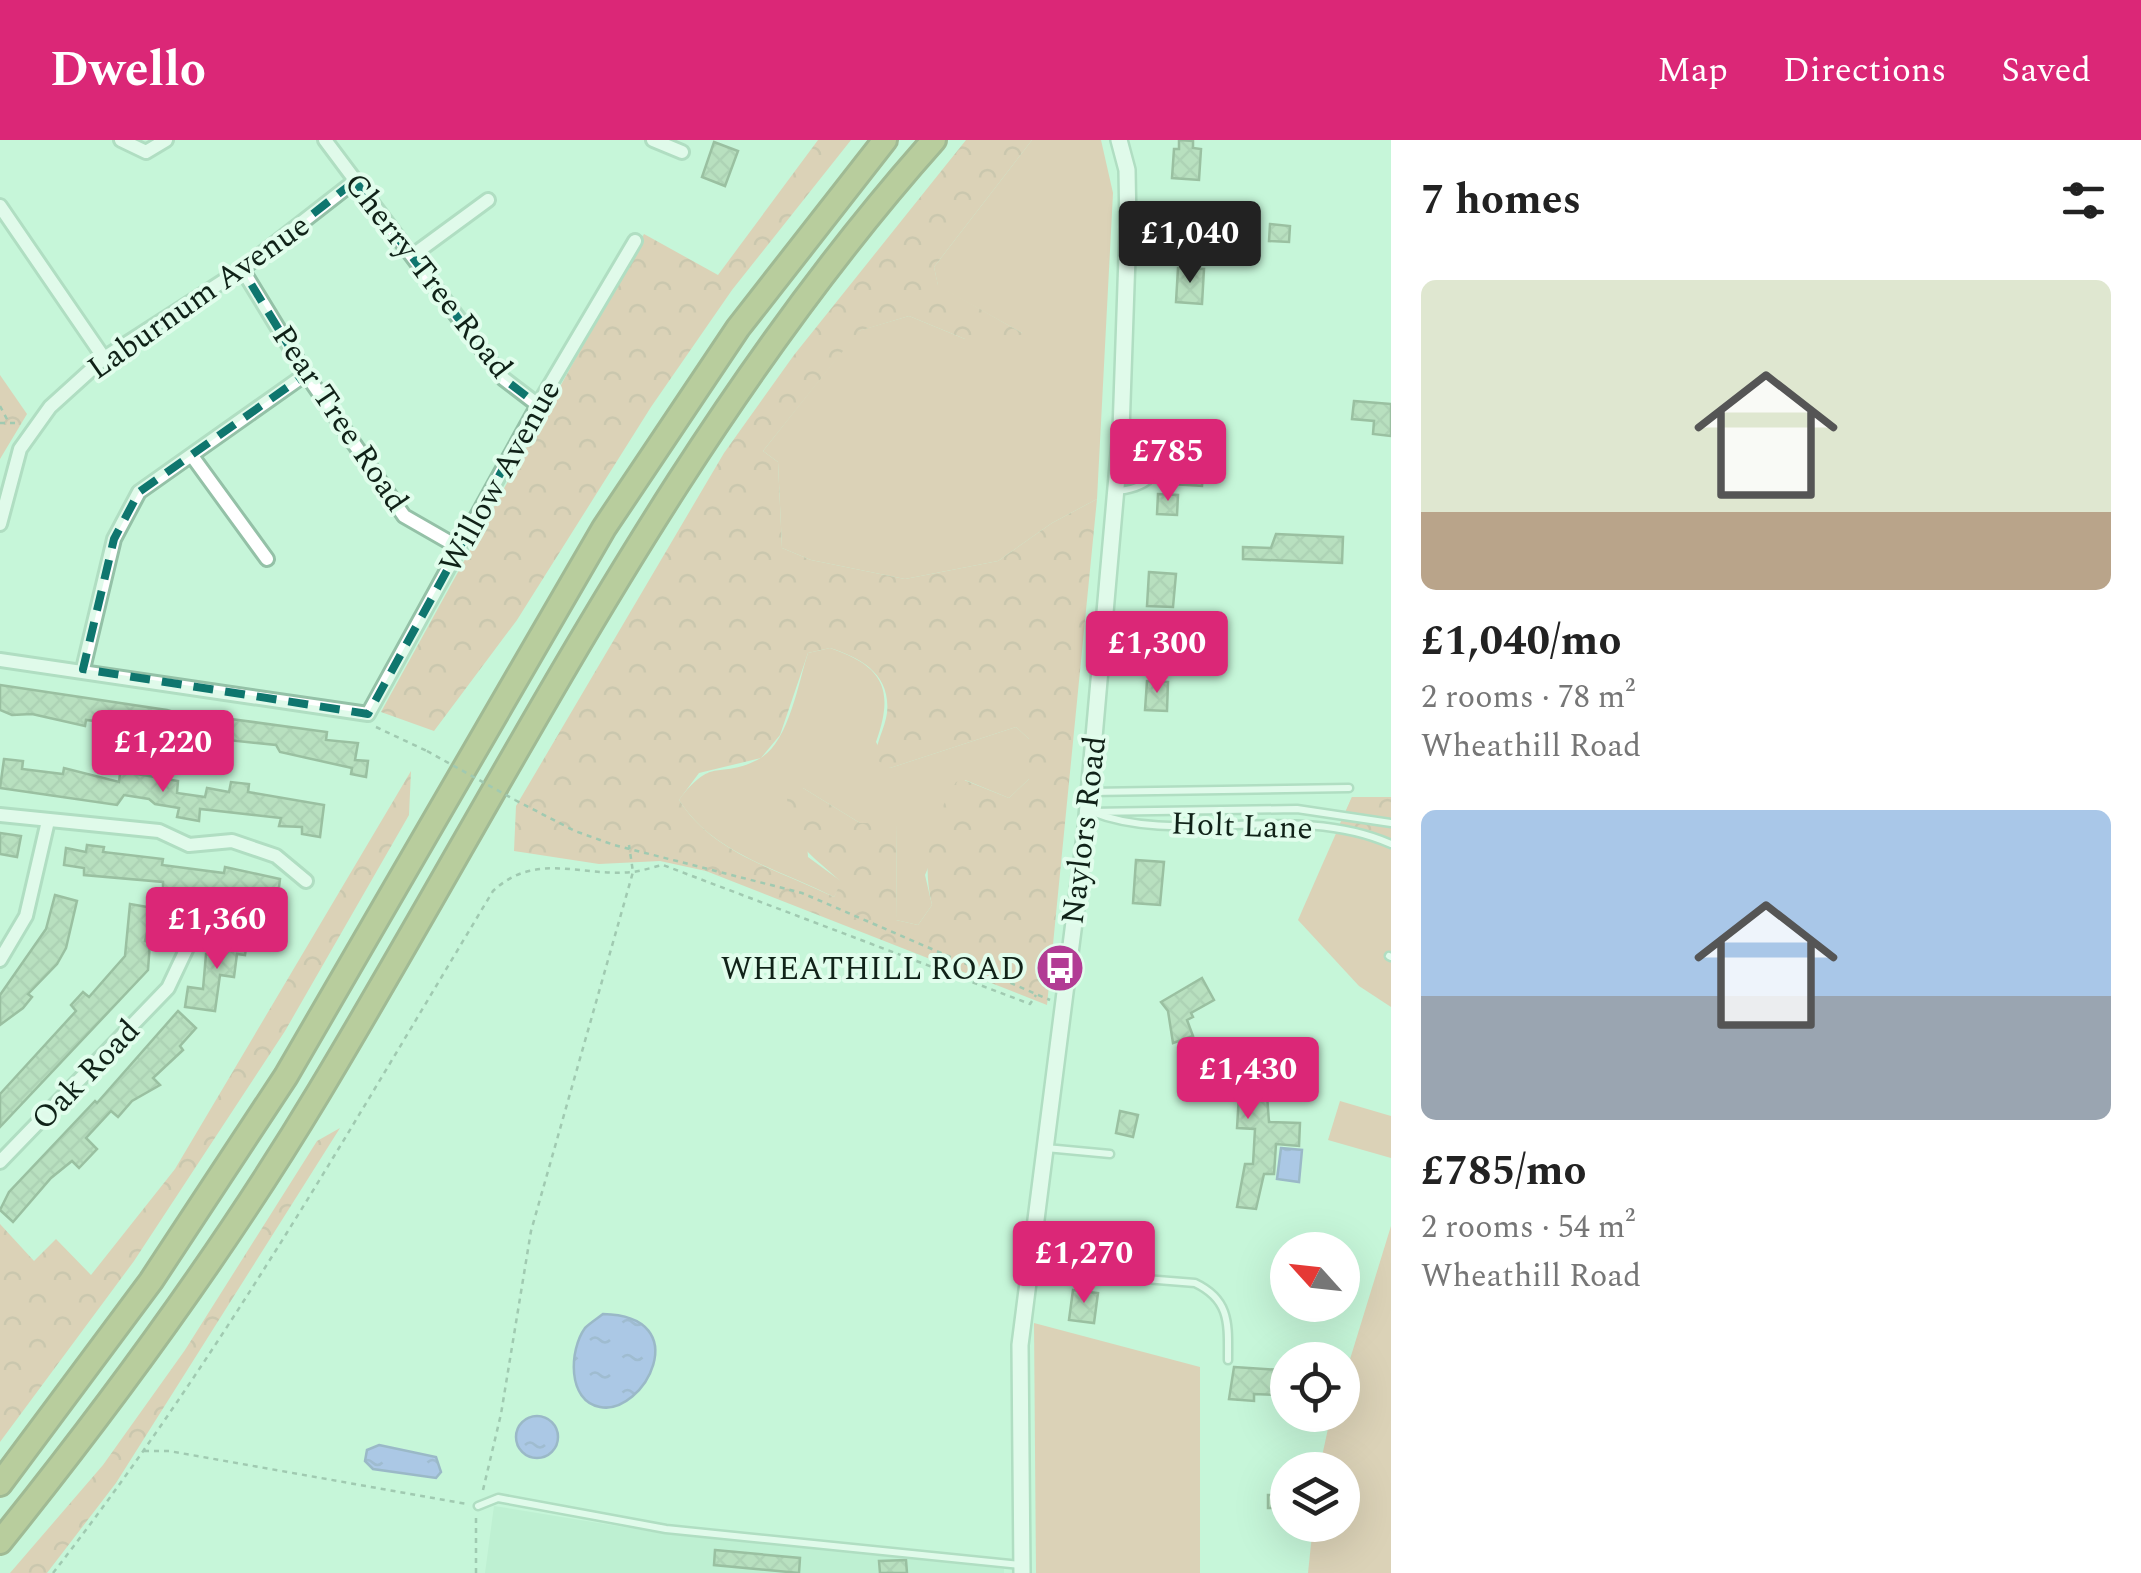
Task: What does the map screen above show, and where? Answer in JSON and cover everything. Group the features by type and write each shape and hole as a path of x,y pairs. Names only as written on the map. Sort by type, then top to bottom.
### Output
{"highway":[{"path":"0,1484 151,1281 245,1140 357,958 604,528 738,328 886,140"},
{"path":"0,1542 166,1323 316,1097 601,601 716,422 806,298 934,140"}],"street":[{"path":"120,140 146,152 166,140"},
{"name":"Cherry Tree Road","path":"325,140 504,379 538,405"},
{"path":"653,140 682,152"},
{"path":"1115,492 1121,431 1128,227 1127,170 1119,140"},
{"name":"Laburnum Avenue","path":"0,524 20,449 36,423 104,358 242,269 355,182"},
{"path":"413,255 488,200"},
{"path":"0,206 104,358"},
{"name":"Willow Avenue","path":"83,669 368,714 538,405 635,241"},
{"name":"Pear Tree Road","path":"242,269 306,374 404,516 458,547"},
{"path":"0,660 83,669 114,540 139,492 306,374"},
{"path":"192,456 266,560"},
{"name":"Naylors Road","path":"1022,1569 1020,1346 1033,1270 1060,1004 1089,812 1115,492"},
{"path":"0,815 159,832 188,845 232,841 276,856 306,881"},
{"path":"0,960 26,916 48,821"},
{"name":"Oak Road","path":"0,1162 168,988 195,931"}],"lane":[{"path":"1115,492 1153,480 1157,462 1150,442 1121,431"},
{"path":"1089,792 1349,788"},
{"name":"Holt Lane","path":"1089,812 1297,810 1391,823"},
{"name":"Holt Lane","path":"1089,812 1105,818 1173,824 1311,824 1391,844"},
{"path":"1045,1148 1110,1154"},
{"path":"1033,1270 1195,1283 1212,1291 1228,1312 1228,1360"},
{"path":"478,1506 498,1498 666,1529 1022,1569"}],"path":[{"path":"0,406 9,423"},
{"path":"0,423 36,423"},
{"path":"375,727 575,831 614,845 628,845 802,893 1060,1004"},
{"path":"476,1573 478,1506 500,1414 531,1231 632,872 628,845"},
{"path":"53,1573 144,1452 310,1194 493,891 519,872 539,867 632,872 663,865 1030,1004 1036,995"},
{"path":"144,1452 168,1451 478,1506"}],"highlighted area":[{"path":"355,181 504,379 538,405 368,714 83,669 114,539 139,492 306,374 242,269"}],"shaded area":[{"path":"494,1506 654,1532 980,1566 1004,1569 1004,1573 485,1573"}],"green space":[{"path":"818,140 851,140 732,290 651,407 517,620 434,731 381,712 644,234 718,275"},
{"path":"966,140 1032,140 934,267 938,285 1022,333 1023,348 1004,350 909,316 859,331 763,451 778,462 782,548 811,560 905,579 998,561 1052,523 1097,499 1047,1005 706,871 660,861 599,864 514,851 516,806 724,453 794,355","holes":["830,648 872,670 884,688 887,713 875,759 890,768 1016,727 1029,739 1029,779 1009,798 964,780 956,782 930,842 932,905 918,925 896,920 897,823 860,823 803,788 787,798 797,838 841,882 834,897 728,847 693,819 679,800 699,773 761,758 780,735 808,653"]},
{"path":"1032,140 1101,140 1113,193 1097,499 1052,523 998,561 905,579 811,560 782,548 778,462 763,451 858,331 909,316 965,339 1022,333 938,286 934,267"},
{"path":"0,375 27,414 0,459"},
{"path":"830,648 862,663 880,682 884,707 876,742 890,768 1016,727 1029,739 1029,779 1009,798 965,780 925,875 932,905 918,925 896,920 897,823 860,823 803,788 808,857 842,882 834,897 728,847 693,819 679,800 700,777 745,765 769,751 785,726 808,653"},
{"path":"411,771 409,815 285,1031 134,1261 0,1442 0,1224 34,1261 56,1239 91,1275 175,1169"},
{"path":"1352,797 1391,797 1391,1007 1359,986 1298,920"},
{"path":"1352,797 1391,797 1391,836 1339,826"},
{"path":"1340,1101 1391,1116 1391,1158 1328,1140"},
{"path":"340,1128 116,1483 47,1573 10,1573 103,1465 185,1350 317,1141"},
{"path":"1391,1226 1391,1573 1308,1573 1311,1542 1360,1542 1360,1452 1323,1452 1327,1432 1360,1432 1360,1342 1355,1342"},
{"path":"1034,1323 1200,1367 1200,1573 1036,1573"}],"water":[{"path":"1281,1148 1302,1150 1299,1182 1277,1179"},
{"path":"603,1314 632,1319 648,1331 655,1347 653,1365 645,1382 617,1406 589,1403 581,1395 574,1374 580,1337"},
{"path":"537,1416 552,1422 558,1437 552,1452 537,1458 522,1452 516,1437 522,1422"},
{"path":"379,1445 436,1457 441,1472 436,1478 373,1469 365,1461 367,1450"}],"building":[{"path":"1179,140 1193,141 1193,148 1201,149 1199,180 1172,178 1174,149 1179,149"},
{"path":"714,142 738,151 725,186 702,177"},
{"path":"1270,224 1290,226 1289,242 1269,241"},
{"path":"1178,268 1204,269 1202,304 1176,302"},
{"path":"1354,401 1391,404 1391,436 1373,434 1374,421 1352,419"},
{"path":"1175,440 1212,442 1210,459 1204,459 1202,486 1172,484"},
{"path":"1158,494 1178,495 1177,515 1157,514"},
{"path":"1276,534 1343,537 1342,563 1243,559 1243,547 1271,548"},
{"path":"1149,572 1176,574 1173,607 1147,606"},
{"path":"1147,681 1168,682 1167,711 1145,710"},
{"path":"0,685 167,710 222,726 222,719 231,719 327,732 326,740 358,743 355,760 368,761 366,777 351,774 352,768 280,752 276,745 219,739 217,755 180,748 182,740 163,738 165,729 86,720 85,726 32,714 12,715 0,710"},
{"path":"4,759 23,761 22,769 63,774 64,768 119,782 120,774 131,773 178,781 177,793 205,797 207,788 229,792 231,782 249,784 248,792 324,805 320,837 302,834 302,827 279,826 281,818 200,809 199,821 177,817 179,808 155,804 149,799 124,795 117,805 0,788"},
{"path":"0,833 21,836 17,857 0,854"},
{"path":"87,845 104,847 103,852 163,859 162,865 224,873 225,867 280,879 277,904 248,900 250,892 163,888 163,882 84,875 84,868 64,865 66,848 86,852"},
{"path":"1136,860 1164,862 1160,905 1133,903"},
{"path":"55,895 77,901 66,948 57,964 28,994 32,997 23,1008 0,1025 0,995 46,929"},
{"path":"130,904 153,908 145,941 150,942 148,970 0,1127 0,1094 76,1011 71,1005 83,992 89,997 125,956"},
{"path":"224,931 248,935 245,955 237,954 234,977 220,975 215,1011 185,1007 188,987 203,989 206,954 221,955"},
{"path":"1202,978 1214,1000 1191,1013 1193,1017 1187,1020 1193,1036 1173,1043 1168,1011 1161,1002"},
{"path":"178,1011 196,1028 180,1046 183,1050 153,1078 160,1085 132,1101 118,1117 111,1111 86,1138 97,1149 79,1168 72,1161 51,1178 13,1222 0,1210 9,1192 97,1103"},
{"path":"1198,1057 1242,1059 1241,1077 1249,1077 1248,1094 1267,1095 1269,1122 1300,1123 1299,1146 1276,1144 1274,1174 1264,1174 1256,1209 1237,1207 1245,1164 1253,1164 1255,1129 1237,1128 1239,1095 1196,1093"},
{"path":"1120,1111 1138,1115 1133,1137 1116,1133"},
{"path":"1073,1290 1098,1293 1094,1323 1069,1320"},
{"path":"1234,1367 1270,1369 1270,1395 1254,1394 1254,1401 1229,1399"},
{"path":"715,1550 800,1558 799,1573 714,1565"},
{"path":"906,1560 907,1573 880,1573 879,1561"}],"place":[{"name":"WHEATHILL ROAD","path":"1060,968"}]}
